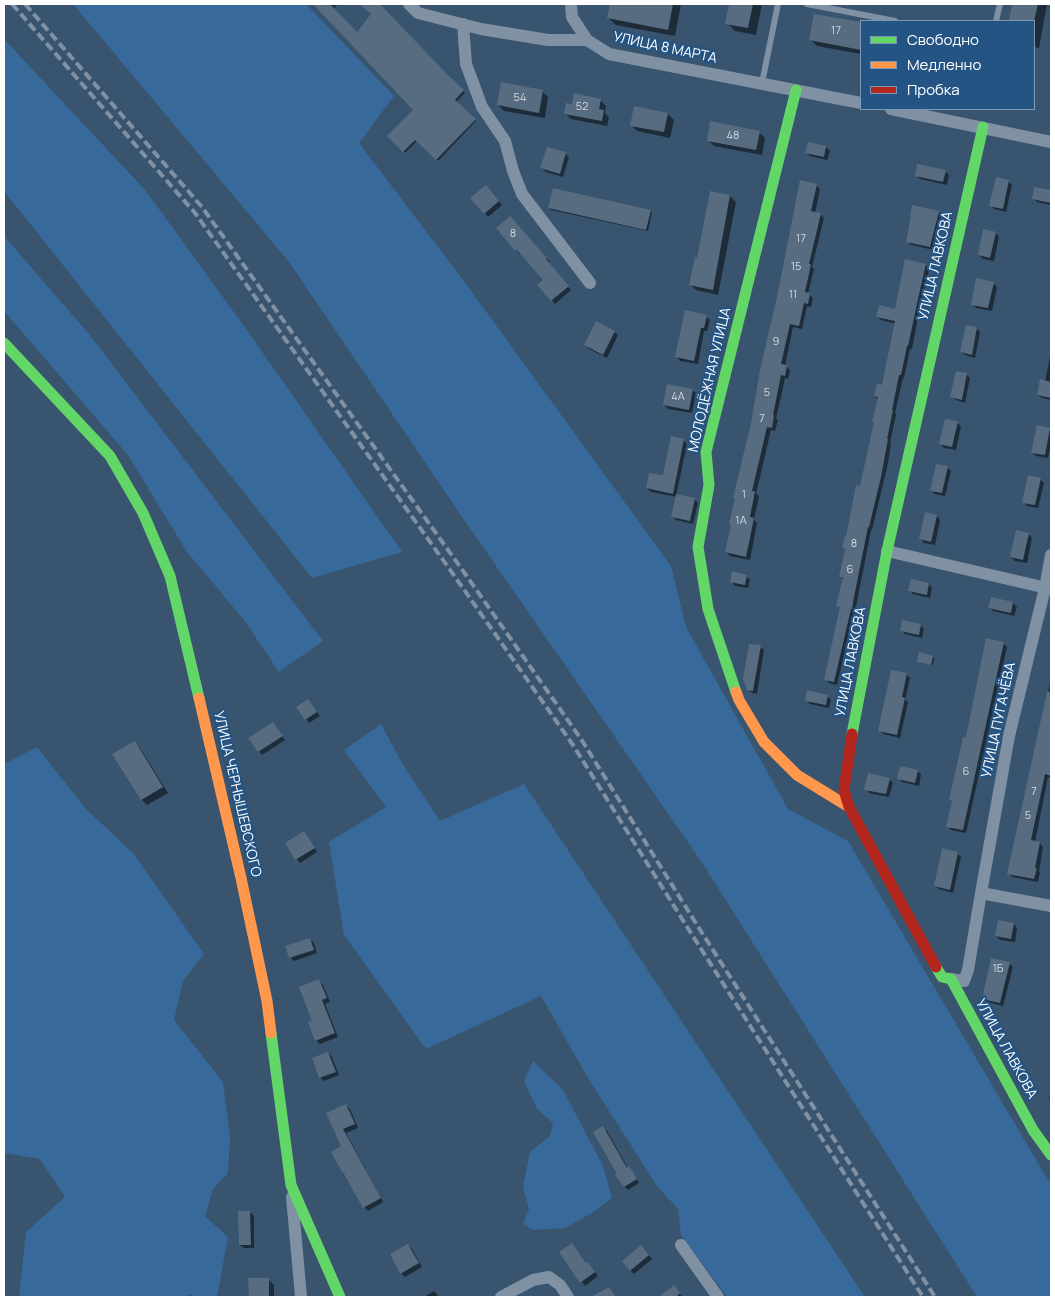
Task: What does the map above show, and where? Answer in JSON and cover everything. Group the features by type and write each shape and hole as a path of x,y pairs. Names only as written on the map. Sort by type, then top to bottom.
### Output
{"street":[{"path":"409,4 418,13 482,29 548,40 587,40"},
{"path":"572,4 572,17 587,40"},
{"path":"463,24 466,64 482,107 505,141 513,171 522,194 590,283"},
{"name":"УЛИЦА 8 МАРТА","path":"587,40 609,54 860,103"},
{"name":"МОЛОДЁЖНАЯ УЛИЦА","path":"796,90 706,452 709,486 698,547 708,609 739,700 764,742 797,775 849,807"},
{"path":"896,110 1051,142"},
{"name":"УЛИЦА ЛАВКОВА","path":"983,127 887,551 844,790 849,807 942,976 951,979 1033,1130 1051,1155"},
{"name":"УЛИЦА ЧЕРНЫШЕВСКОГО","path":"4,343 110,456 143,513 170,576 268,1001 291,1185 340,1297"},
{"path":"887,551 1048,588"},
{"name":"УЛИЦА ПУГАЧЁВА","path":"951,979 964,981 968,970 1009,736 1048,588 1051,555"},
{"path":"981,893 1051,906"},
{"path":"291,1185 300,1297"},
{"path":"680,1245 718,1297"},
{"path":"501,1297 532,1280 549,1277 560,1285 568,1297"}],"lane":[{"path":"762,83 778,4"},
{"path":"807,4 890,20"},
{"path":"996,20 1000,4"}],"shaded area":[{"path":"73,4 306,4 394,96 359,143 466,284 671,566 686,627 788,809 848,841 1051,1185 1051,1297 977,1297 701,861 458,511 289,262"},
{"path":"4,39 146,191 249,333 402,552 312,578 4,191"},
{"path":"4,236 89,334 323,641 279,672 244,620 187,552 128,455 4,311"},
{"path":"381,724 403,765 440,821 524,784 865,1297 727,1297 681,1235 678,1209 657,1186 588,1078 541,996 426,1049 344,935 329,842 386,807 344,750"},
{"path":"37,747 86,809 133,853 204,954 183,981 174,1020 223,1082 230,1137 228,1173 213,1189 205,1216 228,1237 217,1297 198,1297 189,1294 187,1297 19,1297 26,1232 65,1197 40,1159 4,1153 4,764"},
{"path":"533,1061 563,1090 603,1166 612,1198 592,1213 565,1228 533,1230 523,1224 529,1209 523,1187 530,1152 550,1136 553,1123 537,1109 524,1081"}],"building":[{"path":"313,4 330,4 357,32 371,14 360,4 380,4 464,90 455,100 476,119 436,160 415,140 403,152 387,136 413,110"},
{"path":"610,4 673,4 668,30 607,18"},
{"path":"729,4 753,4 748,28 725,24"},
{"path":"1012,4 1038,4 1034,20 1009,20"},
{"path":"814,14 860,22 860,50 809,40"},
{"path":"501,82 543,90 539,113 497,105"},
{"path":"574,93 601,99 599,109 604,110 602,121 564,114 566,103 572,104"},
{"path":"634,106 668,113 664,132 630,126"},
{"path":"710,121 760,131 756,150 707,141"},
{"path":"808,142 826,146 824,157 805,153"},
{"path":"547,147 566,152 560,174 540,168"},
{"path":"917,164 946,170 943,182 915,176"},
{"path":"996,177 1009,180 1003,209 989,206"},
{"path":"800,180 817,184 811,211 821,213 809,264 811,264 805,292 810,293 808,304 804,303 799,326 790,324 781,364 787,365 785,376 781,375 772,428 767,427 752,491 755,491 750,517 754,518 746,557 725,552 731,525 729,524"},
{"path":"486,185 499,201 484,214 470,198"},
{"path":"1034,187 1051,190 1051,203 1032,199"},
{"path":"553,188 651,210 646,230 548,208"},
{"path":"710,191 730,195 713,290 689,285 695,257 697,258"},
{"path":"912,205 939,211 930,247 906,242"},
{"path":"510,216 569,286 551,301 537,285 543,280 496,228"},
{"path":"983,229 996,232 990,258 978,255"},
{"path":"905,259 926,264 901,375 899,375 881,477 834,682 824,680 840,607 836,606 843,577 839,577 845,549 842,548 846,537 856,485 860,486 874,422 872,422 878,397 874,396 877,383 882,385 895,321 876,317 879,305 895,309"},
{"path":"976,278 994,282 988,308 971,305"},
{"path":"685,310 707,315 704,328 701,328 694,361 675,357"},
{"path":"596,321 615,331 603,355 584,345"},
{"path":"966,325 977,327 972,355 960,352"},
{"path":"956,371 967,373 962,400 950,397"},
{"path":"1040,379 1051,382 1051,398 1037,395"},
{"path":"667,384 693,389 689,410 663,405"},
{"path":"945,419 958,421 952,447 939,444"},
{"path":"1037,425 1050,428 1045,455 1031,453"},
{"path":"671,436 684,439 673,494 646,488 649,473 663,475"},
{"path":"936,464 948,466 942,493 930,491"},
{"path":"1028,475 1041,478 1035,505 1022,503"},
{"path":"676,494 695,498 690,521 671,517"},
{"path":"925,512 937,515 931,542 919,539"},
{"path":"1016,530 1029,533 1023,560 1010,557"},
{"path":"732,571 747,575 745,585 730,582"},
{"path":"911,579 929,583 927,595 908,591"},
{"path":"991,597 1013,602 1011,613 988,608"},
{"path":"902,620 921,624 919,635 900,631"},
{"path":"986,638 1004,642 963,830 946,827 952,801 949,800 963,737 966,737"},
{"path":"749,644 761,645 753,691 747,690 743,679"},
{"path":"919,652 933,656 931,665 917,662"},
{"path":"891,670 907,673 902,697 905,698 897,735 878,731"},
{"path":"807,690 828,695 826,705 805,701"},
{"path":"1047,692 1051,692 1051,776 1045,774 1031,840 1040,842 1034,879 1007,874"},
{"path":"308,699 317,712 305,720 296,707"},
{"path":"273,722 283,736 258,752 248,738"},
{"path":"135,741 163,787 141,800 112,754"},
{"path":"900,766 918,770 915,783 897,779"},
{"path":"868,773 890,778 886,794 864,790"},
{"path":"304,831 315,848 295,860 285,843"},
{"path":"942,848 958,852 950,890 934,886"},
{"path":"998,920 1014,923 1011,939 995,936"},
{"path":"310,938 314,950 289,958 285,946"},
{"path":"991,958 1010,962 1000,1003 982,999"},
{"path":"319,979 327,998 322,1000 335,1033 315,1041 308,1022 312,1021 299,987"},
{"path":"328,1052 336,1072 319,1078 312,1058"},
{"path":"346,1104 355,1124 343,1129 381,1198 363,1208 331,1152 341,1146 326,1113"},
{"path":"603,1126 627,1168 629,1166 637,1179 624,1187 615,1175 617,1174 593,1132"},
{"path":"238,1211 250,1211 251,1245 239,1245"},
{"path":"572,1243 595,1272 580,1283 559,1252"},
{"path":"408,1244 419,1263 400,1274 390,1254"},
{"path":"641,1245 649,1255 630,1271 622,1261"},
{"path":"248,1278 269,1278 269,1297 249,1297"},
{"path":"674,1285 680,1293 676,1297 659,1297"},
{"path":"609,1287 616,1297 591,1297"}],"railway":[{"path":"12,4 195,213 453,574 573,745 923,1297"},
{"path":"25,4 202,207 461,568 581,739 697,925 935,1297"}],"traffic: fast":[{"path":"736,692 708,609 698,547 709,485 706,452 796,90"},
{"path":"852,734 887,551 983,127"},
{"path":"4,343 110,456 143,513 170,576 199,698"},
{"path":"936,967 942,977 951,979 1033,1130 1051,1155"},
{"path":"271,1033 291,1185 340,1297"}],"traffic: slow":[{"path":"736,692 764,742 797,775 849,807"},
{"path":"199,698 241,878 267,1001 271,1033"}],"traffic: jam":[{"path":"852,734 844,790 849,807 936,967"}]}
